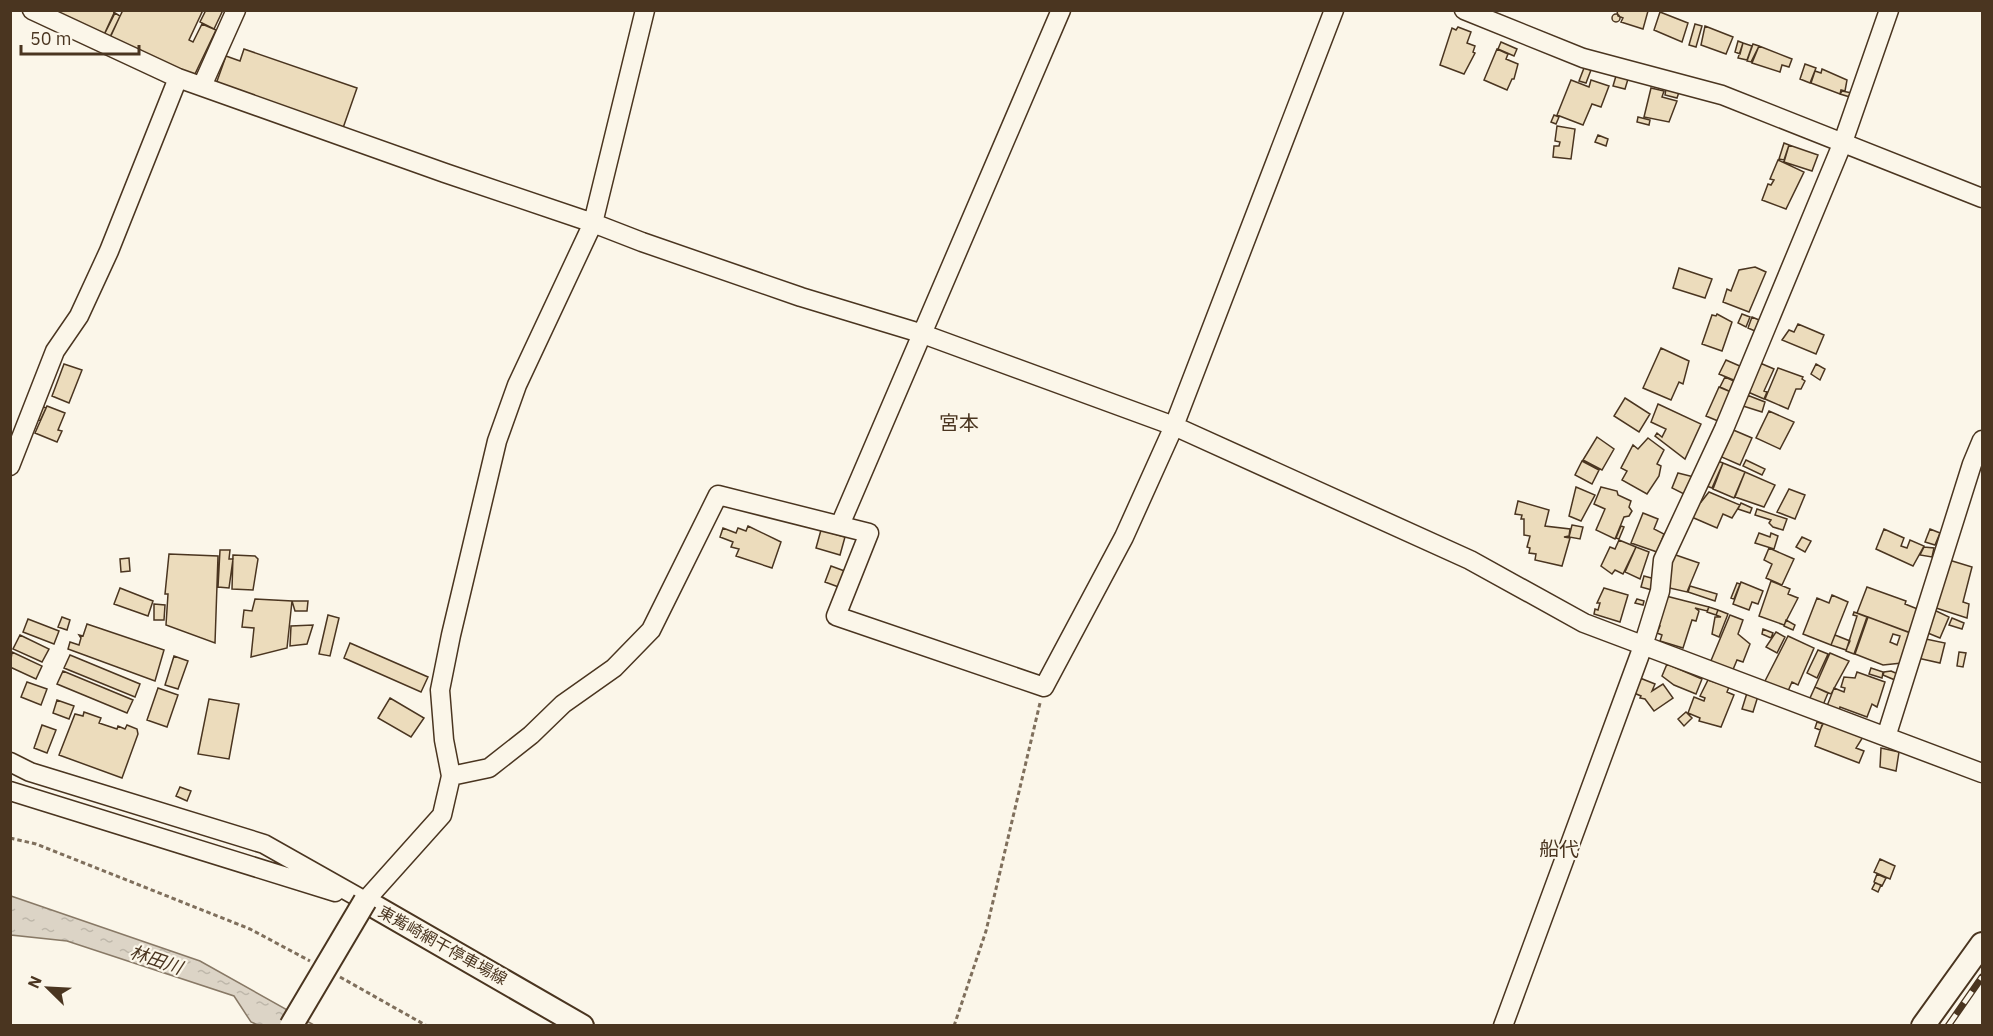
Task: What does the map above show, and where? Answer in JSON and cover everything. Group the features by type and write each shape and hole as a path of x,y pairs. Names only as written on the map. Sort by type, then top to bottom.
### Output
{"main road":[{"name":"東觜崎網干停車場線","path":"291,1026 365,901 582,1026"},
{"path":"1923,1026 1983,944"}],"street":[{"path":"32,10 178,78 790,293 920,333 1174,426 1470,560 1584,623 1983,774"},
{"path":"202,86 236,10"},
{"path":"365,901 442,815 451,776 444,740 440,690 498,441 517,386 593,223 645,10"},
{"path":"840,525 920,333 984,184 1019,112 1061,10"},
{"path":"451,776 489,768 531,735 562,704 614,668 651,630 718,495 869,533 836,616 1044,687 1124,537 1174,426 1334,10"},
{"path":"1464,10 1583,58 1722,94 1983,198"},
{"path":"1503,1026 1643,646 1660,591 1663,560 1724,429 1843,142 1889,10"},
{"path":"10,466 56,351 79,316 109,251 178,78"},
{"path":"1886,737 1972,464 1983,440"},
{"path":"10,762 30,772 264,844 365,901"},
{"path":"10,791 365,901"}],"path":[{"path":"954,1026 986,931 1044,687"},
{"path":"10,838 36,844 250,929 313,963"},
{"path":"333,974 428,1026"}],"water":[{"name":"林田川","path":"11,896 200,961 314,1025 258,1025 251,1022 234,996 67,941 11,935"}],"building":[{"path":"44,10 113,10 114,13 102,39"},
{"path":"123,10 203,10 189,40 193,42 202,24 216,30 194,76 108,41"},
{"path":"206,10 223,10 214,29 200,22"},
{"path":"1617,11 1648,11 1643,29 1621,22 1623,18 1618,16"},
{"path":"1660,12 1688,23 1682,42 1654,30"},
{"path":"115,13 120,16 109,40 103,37"},
{"path":"1616,14 1620,18 1616,22 1612,18"},
{"path":"1695,24 1702,26 1696,47 1689,45"},
{"path":"1705,26 1733,37 1726,54 1701,45"},
{"path":"1458,27 1471,32 1467,43 1475,46 1473,52 1475,53 1464,74 1440,65 1452,28 1456,30"},
{"path":"1738,41 1743,43 1740,54 1735,52"},
{"path":"1501,42 1517,49 1514,56 1498,49"},
{"path":"1743,43 1752,46 1747,60 1738,58"},
{"path":"1753,44 1759,46 1751,62 1747,61"},
{"path":"1759,46 1792,59 1789,67 1782,65 1780,72 1752,63"},
{"path":"244,49 357,88 343,128 216,84 226,56 240,61"},
{"path":"1497,49 1508,54 1506,59 1518,64 1514,79 1507,90 1484,80"},
{"path":"1805,64 1816,68 1810,83 1800,79"},
{"path":"1584,68 1591,70 1586,83 1579,81"},
{"path":"1822,69 1847,80 1845,91 1841,90 1840,94 1811,83 1815,71 1821,73"},
{"path":"1616,76 1628,79 1625,89 1613,86"},
{"path":"1571,80 1589,87 1591,80 1609,86 1601,107 1592,104 1583,125 1557,115"},
{"path":"1651,88 1664,91 1662,97 1677,101 1669,122 1644,117"},
{"path":"1666,89 1679,92 1677,98 1665,95"},
{"path":"1842,91 1852,93 1850,97 1840,94"},
{"path":"1554,115 1559,117 1556,124 1551,122"},
{"path":"1638,117 1650,120 1649,125 1637,122"},
{"path":"1557,126 1575,129 1571,159 1553,157 1554,146 1559,146 1560,142 1555,141"},
{"path":"1598,135 1608,139 1606,146 1595,142"},
{"path":"1784,143 1789,145 1784,160 1779,159"},
{"path":"1789,145 1818,155 1812,171 1784,162"},
{"path":"1778,160 1804,172 1786,209 1762,200 1768,184 1771,185 1774,180 1770,179"},
{"path":"1755,267 1766,272 1749,312 1723,302 1727,289 1731,291 1739,270"},
{"path":"1679,268 1712,279 1705,298 1673,288"},
{"path":"1717,314 1732,322 1722,351 1702,344 1712,315"},
{"path":"1742,314 1750,317 1746,327 1738,323"},
{"path":"1752,317 1759,320 1755,331 1748,328"},
{"path":"1798,324 1824,335 1816,354 1782,340 1789,330 1794,332"},
{"path":"1661,348 1689,361 1683,384 1679,382 1671,400 1643,388"},
{"path":"1726,360 1742,367 1736,381 1719,374"},
{"path":"1760,363 1774,369 1764,391 1767,392 1764,399 1748,392"},
{"path":"64,364 82,370 69,403 52,396"},
{"path":"1816,364 1825,369 1820,380 1811,374"},
{"path":"1778,368 1803,377 1805,381 1801,389 1796,389 1788,409 1765,399"},
{"path":"1725,377 1736,382 1731,392 1720,387"},
{"path":"1719,387 1731,392 1718,421 1706,416"},
{"path":"1747,395 1765,402 1762,412 1743,406"},
{"path":"1625,398 1650,414 1639,432 1614,416"},
{"path":"1658,404 1701,424 1685,459 1655,436 1657,433 1662,437 1666,429 1651,422"},
{"path":"41,406 46,408 40,421 36,419"},
{"path":"47,406 65,413 58,430 62,431 57,442 35,433"},
{"path":"1769,411 1794,422 1780,449 1756,438"},
{"path":"1731,429 1752,438 1740,465 1717,455"},
{"path":"1597,437 1614,449 1602,470 1583,460"},
{"path":"1648,438 1664,450 1657,464 1661,466 1659,476 1647,494 1622,480 1627,471 1621,468 1633,445 1638,449"},
{"path":"1715,460 1723,463 1712,488 1704,485"},
{"path":"1746,460 1765,469 1762,475 1743,466"},
{"path":"1582,461 1599,470 1592,484 1575,475"},
{"path":"1723,463 1745,472 1734,498 1713,489"},
{"path":"1745,472 1775,485 1764,507 1735,497"},
{"path":"1678,473 1694,477 1686,495 1672,488"},
{"path":"1576,487 1595,495 1581,521 1569,516"},
{"path":"1601,487 1617,491 1618,495 1631,501 1629,507 1632,511 1629,516 1624,517 1615,539 1596,530 1605,509 1594,504"},
{"path":"1789,489 1805,495 1795,519 1777,512"},
{"path":"1709,492 1740,505 1732,518 1723,514 1717,528 1687,515 1694,499 1701,502"},
{"path":"1518,501 1549,510 1545,526 1570,529 1569,536 1564,537 1570,538 1562,566 1535,560 1536,554 1529,553 1530,548 1527,547 1530,536 1524,535 1524,519 1521,519 1522,515 1515,514"},
{"path":"1741,503 1752,508 1750,513 1738,509"},
{"path":"1757,509 1787,519 1783,530 1773,527 1769,523 1771,520 1755,515"},
{"path":"1643,513 1658,519 1654,529 1664,534 1657,552 1631,543"},
{"path":"1572,525 1583,527 1580,539 1569,537"},
{"path":"748,526 781,542 772,568 736,556 739,549 731,547 733,542 720,537 723,528 736,533 738,528 746,531"},
{"path":"1621,526 1624,527 1619,539 1616,538"},
{"path":"1884,529 1904,538 1901,546 1907,548 1910,540 1924,546 1913,566 1876,549"},
{"path":"1930,529 1940,533 1935,545 1925,542"},
{"path":"821,530 845,537 840,555 816,548"},
{"path":"1759,533 1770,537 1771,533 1778,536 1774,549 1755,543"},
{"path":"1802,537 1811,541 1805,552 1796,547"},
{"path":"1619,540 1636,547 1623,574 1615,570 1612,574 1601,566 1610,547 1615,549"},
{"path":"1636,547 1649,552 1640,579 1625,572"},
{"path":"1924,547 1934,548 1932,557 1920,555"},
{"path":"1769,548 1794,559 1782,585 1766,578 1772,564 1764,560"},
{"path":"220,550 230,550 229,559 233,559 229,588 218,587"},
{"path":"1670,553 1699,563 1687,592 1665,587"},
{"path":"169,554 218,556 215,643 166,625 168,594 165,594"},
{"path":"233,555 255,556 258,559 253,590 232,589"},
{"path":"129,558 130,571 121,572 120,559"},
{"path":"1949,560 1972,567 1963,602 1969,604 1967,618 1933,607"},
{"path":"831,566 850,573 844,589 825,582"},
{"path":"1644,576 1655,579 1652,590 1641,587"},
{"path":"1771,581 1790,589 1788,594 1798,598 1784,625 1759,616"},
{"path":"1741,582 1763,591 1758,604 1752,602 1749,610 1733,604"},
{"path":"1737,583 1740,584 1734,599 1731,598"},
{"path":"1690,586 1717,594 1715,601 1688,592"},
{"path":"1867,587 1906,601 1905,604 1920,610 1911,633 1857,613"},
{"path":"120,588 153,601 148,616 114,604"},
{"path":"1604,588 1628,595 1620,622 1594,614 1595,609 1598,610 1600,603 1597,603"},
{"path":"1832,595 1848,602 1831,645 1803,634 1817,598 1829,603"},
{"path":"1666,596 1709,607 1707,611 1695,608 1699,611 1696,621 1692,620 1683,648 1660,641 1662,635 1657,633 1660,626 1657,625"},
{"path":"255,599 292,601 287,648 251,657 254,628 242,627 244,610 252,611"},
{"path":"1637,599 1644,601 1643,605 1635,603"},
{"path":"292,601 308,601 307,611 295,611"},
{"path":"154,604 165,605 164,620 154,620"},
{"path":"1709,607 1718,610 1716,615 1707,612"},
{"path":"1932,609 1949,617 1940,638 1923,631"},
{"path":"1718,610 1728,614 1719,637 1712,634 1715,617 1721,617 1716,615"},
{"path":"1854,612 1867,617 1854,654 1846,651 1857,616 1853,615"},
{"path":"328,615 339,618 330,656 319,654"},
{"path":"1730,615 1743,620 1738,634 1750,644 1743,662 1737,660 1732,672 1710,663"},
{"path":"62,617 70,620 67,630 58,627"},
{"path":"1868,617 1913,634 1902,663 1883,665 1855,654","holes":["1893,634 1900,636 1897,645 1890,642"]},
{"path":"1952,618 1964,623 1962,629 1949,625"},
{"path":"28,619 59,631 54,644 23,632"},
{"path":"1786,620 1795,625 1793,630 1784,626"},
{"path":"87,624 164,650 155,681 68,649 70,642 79,645 81,638 79,635 83,636"},
{"path":"313,625 307,644 290,646 291,626"},
{"path":"1763,629 1773,633 1771,638 1762,634"},
{"path":"1776,632 1785,637 1777,653 1766,647"},
{"path":"20,635 49,649 42,662 13,649"},
{"path":"1835,635 1850,641 1846,650 1831,645"},
{"path":"1788,636 1814,648 1798,685 1792,682 1788,691 1764,683"},
{"path":"1921,638 1945,643 1940,663 1913,657"},
{"path":"350,643 428,677 421,692 344,658"},
{"path":"1818,650 1828,654 1817,678 1807,673"},
{"path":"12,652 42,666 36,679 10,667"},
{"path":"1959,652 1966,653 1963,667 1957,666"},
{"path":"1830,653 1849,661 1831,694 1815,687"},
{"path":"70,655 140,684 135,697 64,668"},
{"path":"174,656 188,661 178,689 165,685"},
{"path":"1667,664 1702,679 1696,694 1674,685 1662,676"},
{"path":"1871,668 1883,672 1882,678 1869,674"},
{"path":"63,671 133,700 127,713 57,684"},
{"path":"1891,671 1900,675 1895,680 1883,675 1884,672"},
{"path":"1857,672 1885,682 1877,707 1872,704 1867,717 1840,707 1839,711 1827,706 1834,688 1844,692 1845,688 1841,687 1844,677 1855,678"},
{"path":"1640,678 1655,684 1652,691 1663,684 1673,698 1654,711 1645,699 1634,693"},
{"path":"1708,680 1729,687 1727,692 1734,695 1721,727 1699,721 1700,718 1688,713 1694,697 1704,701 1705,698 1700,696"},
{"path":"27,682 47,689 41,705 21,697"},
{"path":"1815,687 1828,693 1823,705 1810,698"},
{"path":"158,688 178,695 167,727 147,720"},
{"path":"1747,693 1758,696 1753,712 1742,709"},
{"path":"390,698 424,718 411,737 378,718"},
{"path":"209,699 239,704 229,759 198,754"},
{"path":"57,700 74,706 69,719 53,713"},
{"path":"84,712 101,718 99,723 117,729 118,726 125,729 127,725 137,729 138,734 122,778 59,755 75,714 83,716"},
{"path":"1686,712 1692,718 1684,726 1678,719"},
{"path":"1817,722 1823,724 1820,730 1815,728"},
{"path":"1823,722 1863,737 1856,748 1864,751 1859,763 1815,746"},
{"path":"42,725 56,730 47,753 34,748"},
{"path":"1881,748 1899,752 1896,771 1880,767"},
{"path":"180,787 191,791 187,801 176,796"},
{"path":"1880,859 1895,866 1890,879 1874,872"},
{"path":"1877,874 1886,878 1882,886 1874,882"},
{"path":"1875,883 1881,885 1878,892 1872,889"}],"railway":[{"path":"1948,1026 1982,977"}],"district":[{"name":"宮本","path":"959,423"},
{"name":"船代","path":"1559,849"}]}
